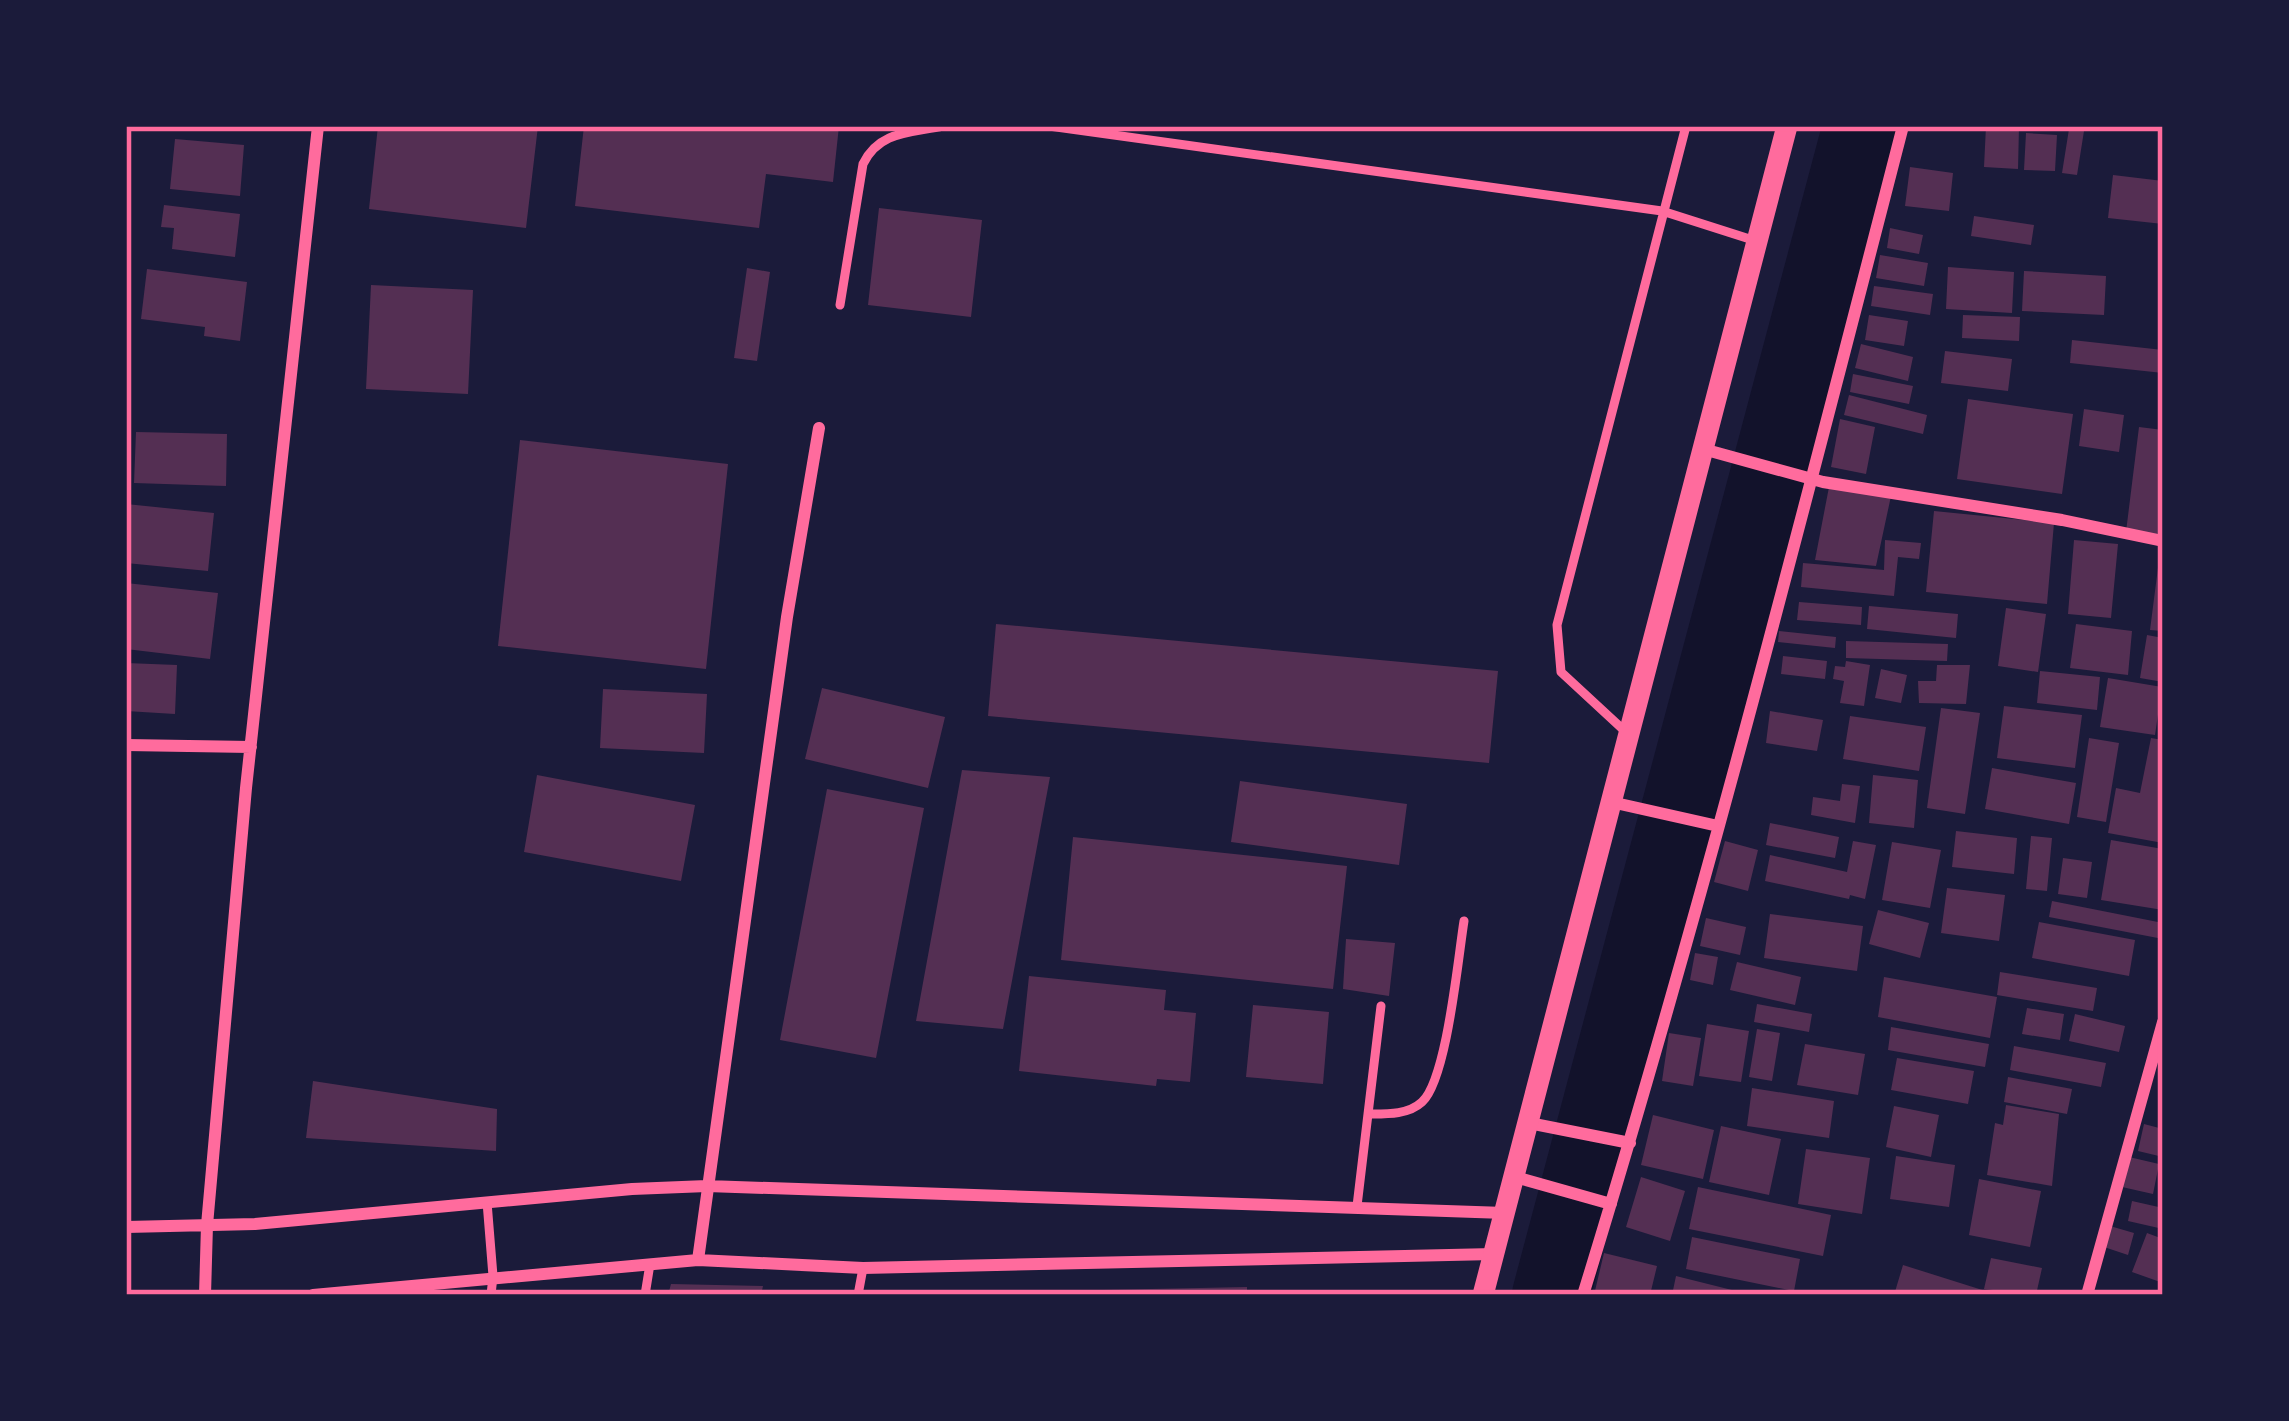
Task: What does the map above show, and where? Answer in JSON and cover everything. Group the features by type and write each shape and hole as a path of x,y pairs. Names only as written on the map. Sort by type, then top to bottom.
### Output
{"street":[{"path":"205,1295 207,1225 251,747 318,126"},
{"path":"1483,1295 1787,126"},
{"path":"1583,1295 1718,826 1803,477 1904,126"},
{"path":"698,1260 784,640 819,428"},
{"path":"1702,448 1803,477 2163,541"},
{"path":"126,746 251,747"},
{"path":"1611,802 1718,826"},
{"path":"2087,1295 2163,1022"},
{"path":"1529,1123 1630,1143"},
{"path":"1515,1177 1612,1204"},
{"path":"126,1227 255,1224 706,1186 1505,1213"},
{"path":"313,1295 698,1260 863,1268 1494,1254"}],"lane":[{"path":"840,305 862,164 871,148 884,138 943,126"},
{"path":"1049,126 1662,211 1756,241"},
{"path":"1629,735 1561,672 1557,626 1686,126"},
{"path":"1368,1114 1412,1108 1424,1101 1438,1077 1464,921"},
{"path":"1357,1206 1381,1006"},
{"path":"487,1202 491,1295"},
{"path":"645,1295 650,1264"},
{"path":"858,1295 863,1268"}],"building":[{"path":"378,126 538,126 526,228 369,209"},
{"path":"584,126 839,126 833,182 766,174 759,228 575,206"},
{"path":"1986,126 2019,127 2018,169 1984,167"},
{"path":"2069,129 2084,131 2077,175 2062,173"},
{"path":"2026,133 2057,135 2055,171 2024,170"},
{"path":"175,139 244,145 240,196 170,189"},
{"path":"1910,167 1953,173 1949,211 1905,206"},
{"path":"2113,175 2163,181 2163,224 2108,218"},
{"path":"164,205 240,214 235,257 172,249 174,228 161,227"},
{"path":"879,208 982,220 971,317 868,305"},
{"path":"1974,216 2034,225 2031,245 1971,236"},
{"path":"1890,228 1923,235 1919,254 1887,248"},
{"path":"1880,255 1928,263 1924,286 1876,278"},
{"path":"1948,267 2014,272 2012,313 1946,309"},
{"path":"747,268 770,272 757,361 734,358"},
{"path":"147,269 247,282 240,341 204,336 205,327 141,319"},
{"path":"2024,271 2106,276 2104,315 2022,311"},
{"path":"371,285 473,290 468,394 366,389"},
{"path":"1874,286 1933,294 1930,315 1871,306"},
{"path":"1869,315 1908,321 1904,346 1865,340"},
{"path":"1963,315 2020,317 2019,341 1962,338"},
{"path":"2072,340 2163,350 2163,373 2070,363"},
{"path":"1861,344 1913,357 1908,381 1855,368"},
{"path":"1945,351 2012,359 2008,391 1941,383"},
{"path":"1853,374 1913,386 1909,404 1850,392"},
{"path":"1849,395 1927,415 1923,434 1844,415"},
{"path":"1968,399 2073,414 2062,494 1957,479"},
{"path":"2084,409 2124,415 2119,452 2079,446"},
{"path":"1840,419 1875,427 1866,474 1831,467"},
{"path":"2139,427 2163,430 2163,536 2126,532"},
{"path":"136,432 227,434 226,486 134,483"},
{"path":"520,440 728,464 706,669 498,646"},
{"path":"1829,487 1891,496 1876,566 1815,560"},
{"path":"126,504 214,513 208,571 126,563"},
{"path":"1934,511 2054,523 2047,604 1926,592"},
{"path":"1885,540 1921,543 1919,559 1898,557 1894,596 1801,587 1803,563 1884,570"},
{"path":"2074,540 2118,544 2111,618 2068,614"},
{"path":"2163,552 2163,631 2150,630"},
{"path":"126,583 218,593 210,659 126,649"},
{"path":"1799,602 1862,607 1861,625 1797,620"},
{"path":"1869,606 1958,614 1956,638 1867,629"},
{"path":"2006,608 2046,614 2038,672 1998,666"},
{"path":"996,624 1498,671 1489,763 988,716"},
{"path":"2076,624 2132,631 2128,675 2070,668"},
{"path":"1779,631 1836,637 1835,648 1778,642"},
{"path":"2147,635 2163,638 2163,682 2140,678"},
{"path":"1846,641 1948,644 1947,661 1846,658"},
{"path":"1783,656 1827,661 1825,679 1781,674"},
{"path":"1846,661 1870,665 1864,706 1840,703 1844,681 1833,679 1835,666 1845,667"},
{"path":"126,663 177,665 175,714 126,711"},
{"path":"1937,665 1970,665 1966,704 1919,703 1918,681 1936,681"},
{"path":"1881,669 1907,675 1901,703 1875,698"},
{"path":"2040,671 2100,677 2097,710 2037,703"},
{"path":"2108,678 2162,687 2155,735 2100,727"},
{"path":"822,688 945,717 928,788 805,759"},
{"path":"603,689 707,694 704,753 600,748"},
{"path":"2004,706 2082,715 2075,768 1997,758"},
{"path":"1941,708 1980,713 1965,814 1927,808"},
{"path":"1770,711 1823,720 1817,751 1766,743"},
{"path":"1850,716 1926,727 1919,771 1843,759"},
{"path":"2089,738 2119,743 2106,822 2077,817"},
{"path":"2151,738 2163,740 2163,843 2108,833 2116,788 2140,793"},
{"path":"1992,768 2076,783 2069,824 1985,809"},
{"path":"962,770 1050,777 1003,1029 916,1021"},
{"path":"537,775 695,805 681,881 524,852"},
{"path":"1873,775 1918,780 1914,828 1869,823"},
{"path":"1240,781 1407,804 1399,865 1231,842"},
{"path":"1842,784 1860,786 1855,823 1811,815 1813,797 1840,801"},
{"path":"827,789 924,808 876,1058 780,1040"},
{"path":"1770,823 1839,837 1835,858 1766,845"},
{"path":"1956,831 2017,838 2014,874 1952,867"},
{"path":"2031,836 2052,838 2047,891 2026,889"},
{"path":"1073,837 1347,866 1333,989 1061,960"},
{"path":"2111,840 2163,849 2163,910 2101,900"},
{"path":"1725,841 1758,850 1748,891 1714,882"},
{"path":"1853,841 1876,845 1865,899 1765,881 1770,855 1847,872"},
{"path":"1892,842 1941,850 1930,908 1882,900"},
{"path":"2063,858 2092,862 2087,898 2058,894"},
{"path":"1947,888 2005,895 1999,941 1941,933"},
{"path":"2052,901 2163,923 2163,939 2049,917"},
{"path":"1878,910 1929,923 1920,958 1869,944"},
{"path":"1770,914 1863,926 1857,971 1764,958"},
{"path":"1706,918 1746,927 1740,955 1700,946"},
{"path":"2039,922 2135,940 2129,976 2032,958"},
{"path":"1346,939 1395,943 1389,996 1343,989"},
{"path":"1695,953 1718,957 1713,985 1690,980"},
{"path":"1737,962 1801,977 1795,1005 1730,990"},
{"path":"2000,972 2097,988 2093,1011 1997,995"},
{"path":"1029,976 1166,990 1164,1010 1196,1013 1190,1082 1157,1079 1156,1086 1019,1071"},
{"path":"1884,977 1997,997 1990,1038 1878,1017"},
{"path":"1757,1004 1812,1014 1809,1032 1754,1022"},
{"path":"1253,1005 1329,1012 1323,1084 1246,1077"},
{"path":"2027,1008 2064,1014 2060,1040 2022,1034"},
{"path":"2075,1014 2125,1026 2119,1052 2069,1041"},
{"path":"1707,1024 1749,1031 1741,1082 1699,1076"},
{"path":"1891,1027 1989,1044 1985,1067 1888,1050"},
{"path":"1757,1029 1780,1033 1772,1081 1749,1077"},
{"path":"1669,1033 1701,1038 1693,1086 1662,1081"},
{"path":"1805,1044 1865,1054 1858,1095 1797,1085"},
{"path":"2014,1046 2106,1063 2101,1087 2010,1070"},
{"path":"1897,1058 1974,1071 1968,1104 1891,1090"},
{"path":"2008,1077 2072,1089 2067,1114 2004,1102"},
{"path":"313,1081 497,1109 496,1151 306,1138"},
{"path":"1752,1088 1834,1101 1829,1138 1747,1126"},
{"path":"2006,1105 2059,1114 2052,1186 1987,1175 1995,1123 2003,1125"},
{"path":"1894,1106 1939,1115 1931,1157 1886,1147"},
{"path":"1653,1115 1714,1130 1703,1179 1641,1165"},
{"path":"2144,1124 2163,1129 2163,1157 2138,1151"},
{"path":"1721,1126 1781,1139 1769,1195 1709,1182"},
{"path":"1806,1149 1870,1158 1862,1214 1798,1204"},
{"path":"1896,1156 1955,1165 1949,1207 1890,1199"},
{"path":"2129,1157 2159,1164 2153,1194 2122,1187"},
{"path":"1641,1177 1685,1191 1670,1241 1626,1227"},
{"path":"1979,1179 2041,1191 2030,1247 1969,1235"},
{"path":"1698,1187 1831,1215 1823,1256 1689,1229"},
{"path":"2132,1201 2163,1208 2163,1229 2128,1221"},
{"path":"2110,1226 2134,1233 2128,1255 2104,1247"},
{"path":"2147,1233 2163,1239 2163,1283 2132,1272"},
{"path":"1692,1237 1800,1259 1794,1291 1686,1269"},
{"path":"1604,1253 1657,1266 1650,1295 1594,1295"},
{"path":"1991,1258 2042,1268 2036,1295 1984,1289"},
{"path":"1903,1265 1995,1294 1995,1295 1894,1295"},
{"path":"1676,1276 1744,1293 1744,1295 1672,1295"},
{"path":"671,1284 763,1286 761,1295 668,1295"},
{"path":"1247,1287 1247,1295 1102,1295 1102,1290"}],"waterway":[{"path":"1551,1295 1862,126"}]}
